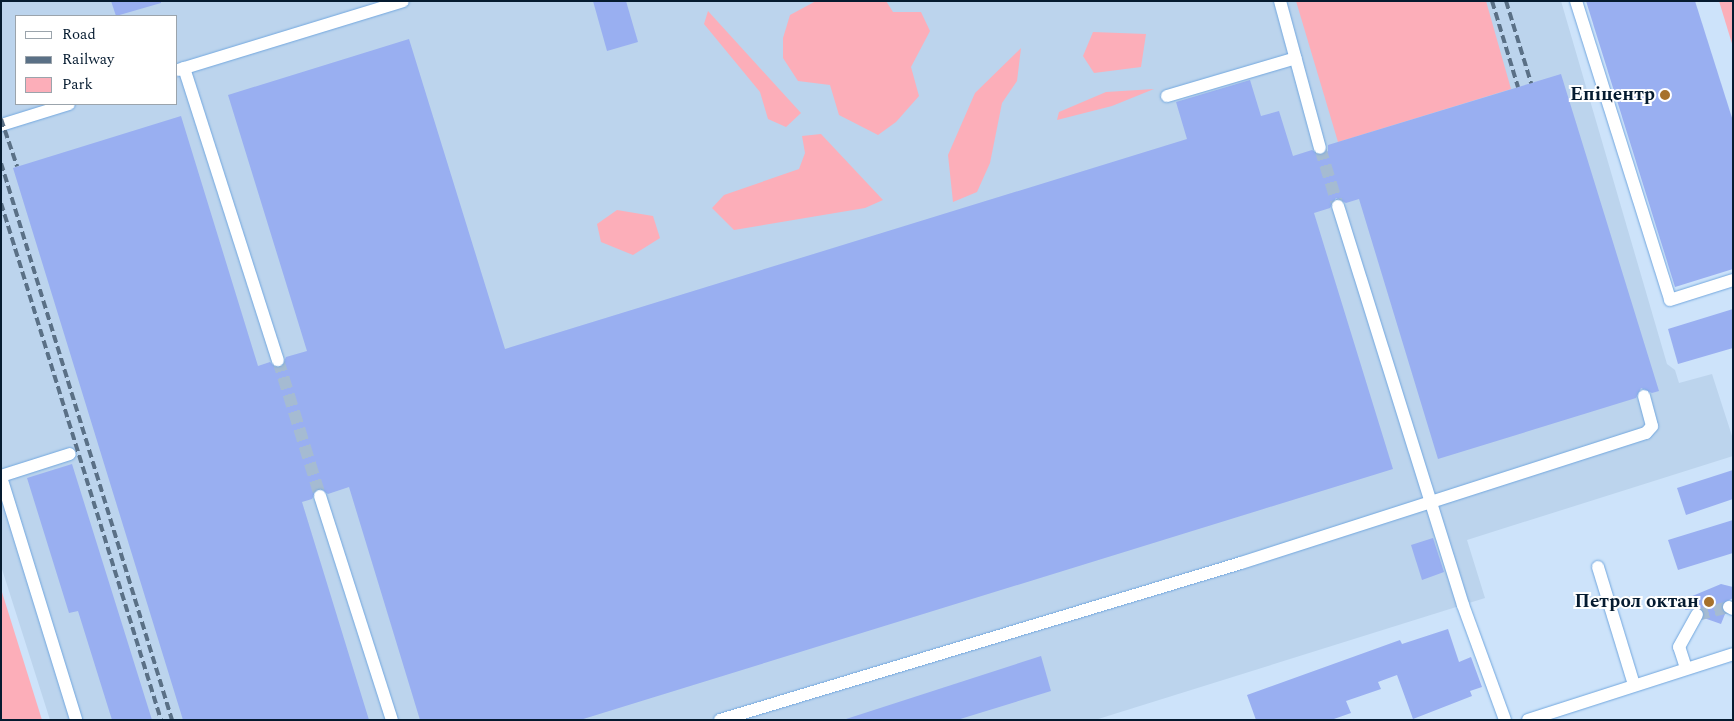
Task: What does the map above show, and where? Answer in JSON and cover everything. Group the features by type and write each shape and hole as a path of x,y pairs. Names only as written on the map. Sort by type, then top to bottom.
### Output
{"street":[{"path":"278,360 180,69 403,1"},
{"path":"1280,1 1320,148"},
{"path":"1576,1 1670,300 1733,280"},
{"path":"1167,96 1296,58"},
{"path":"1,125 66,105"},
{"path":"1338,206 1431,504 1505,720"},
{"path":"720,720 1431,504 1646,433 1652,426 1644,396"},
{"path":"70,454 1,476 76,720"},
{"path":"320,496 392,720"},
{"path":"1598,566 1634,685"},
{"path":"1686,668 1679,647 1697,615"},
{"path":"1528,720 1733,654"}],"shaded area":[{"path":"1,1 1561,1 1667,364 1675,370 1679,383 1712,374 1733,439 1733,456 1467,540 1485,598 1095,720 50,720 1,566"}],"green space":[{"path":"816,1 886,1 893,12 921,12 930,31 911,67 919,96 896,122 878,135 839,115 830,85 798,81 783,58 783,38 790,15"},
{"path":"1296,1 1486,1 1511,89 1338,142"},
{"path":"1719,1 1733,1 1733,47"},
{"path":"708,11 801,113 786,127 768,119 760,92 704,24"},
{"path":"1093,32 1146,34 1141,67 1094,73 1083,56"},
{"path":"1021,48 1017,81 1002,103 990,163 977,192 953,202 948,155 975,93"},
{"path":"1154,89 1112,106 1057,120 1059,112 1106,92"},
{"path":"821,134 883,200 865,208 734,230 712,208 724,195 799,169 805,153 802,136"},
{"path":"617,210 653,216 660,238 633,255 601,242 597,224"},
{"path":"1,589 42,720 1,720"}],"building":[{"path":"111,1 161,1 161,3 116,15"},
{"path":"593,1 626,1 638,42 607,51"},
{"path":"1586,1 1695,1 1733,121 1733,269 1675,287"},
{"path":"409,39 505,349 1187,139 1176,102 1250,80 1261,116 1279,111 1293,156 1312,150 1322,156 1328,151 1328,145 1561,74 1659,391 1652,393 1641,388 1636,398 1438,459 1359,199 1346,203 1336,198 1330,208 1314,213 1393,469 580,720 420,720 349,487 328,494 318,488 312,499 302,502 369,720 183,720 13,168 181,116 258,366 270,362 276,368 281,368 286,357 307,351 228,95"},
{"path":"1733,309 1733,348 1678,364 1668,329"},
{"path":"72,464 152,720 112,720 78,611 69,613 27,478"},
{"path":"1733,470 1733,499 1686,515 1677,488"},
{"path":"1733,520 1733,553 1678,570 1668,540"},
{"path":"1433,538 1444,572 1422,580 1411,545"},
{"name":"Петрол октан","path":"1721,584 1733,587 1733,598 1722,604 1725,614 1721,624 1704,618 1701,608 1685,610 1690,597"},
{"path":"1448,629 1459,662 1471,657 1482,687 1470,691 1472,696 1413,719 1397,675 1378,682 1381,689 1346,701 1351,713 1331,720 1256,720 1247,695 1400,640 1402,644"},
{"path":"1041,656 1051,691 957,720 843,720"}],"tunnel":[{"path":"1320,148 1338,206"},
{"path":"278,360 320,496"},
{"path":"1697,615 1729,607"}],"railway":[{"path":"1492,1 1518,87"},
{"path":"1506,1 1531,83"},
{"path":"1,119 17,166"},
{"path":"1,163 172,720"},
{"path":"1,203 161,720"}],"place":[{"name":"Епіцентр","path":"1665,95"},
{"name":"Петрол октан","path":"1709,602"}]}
